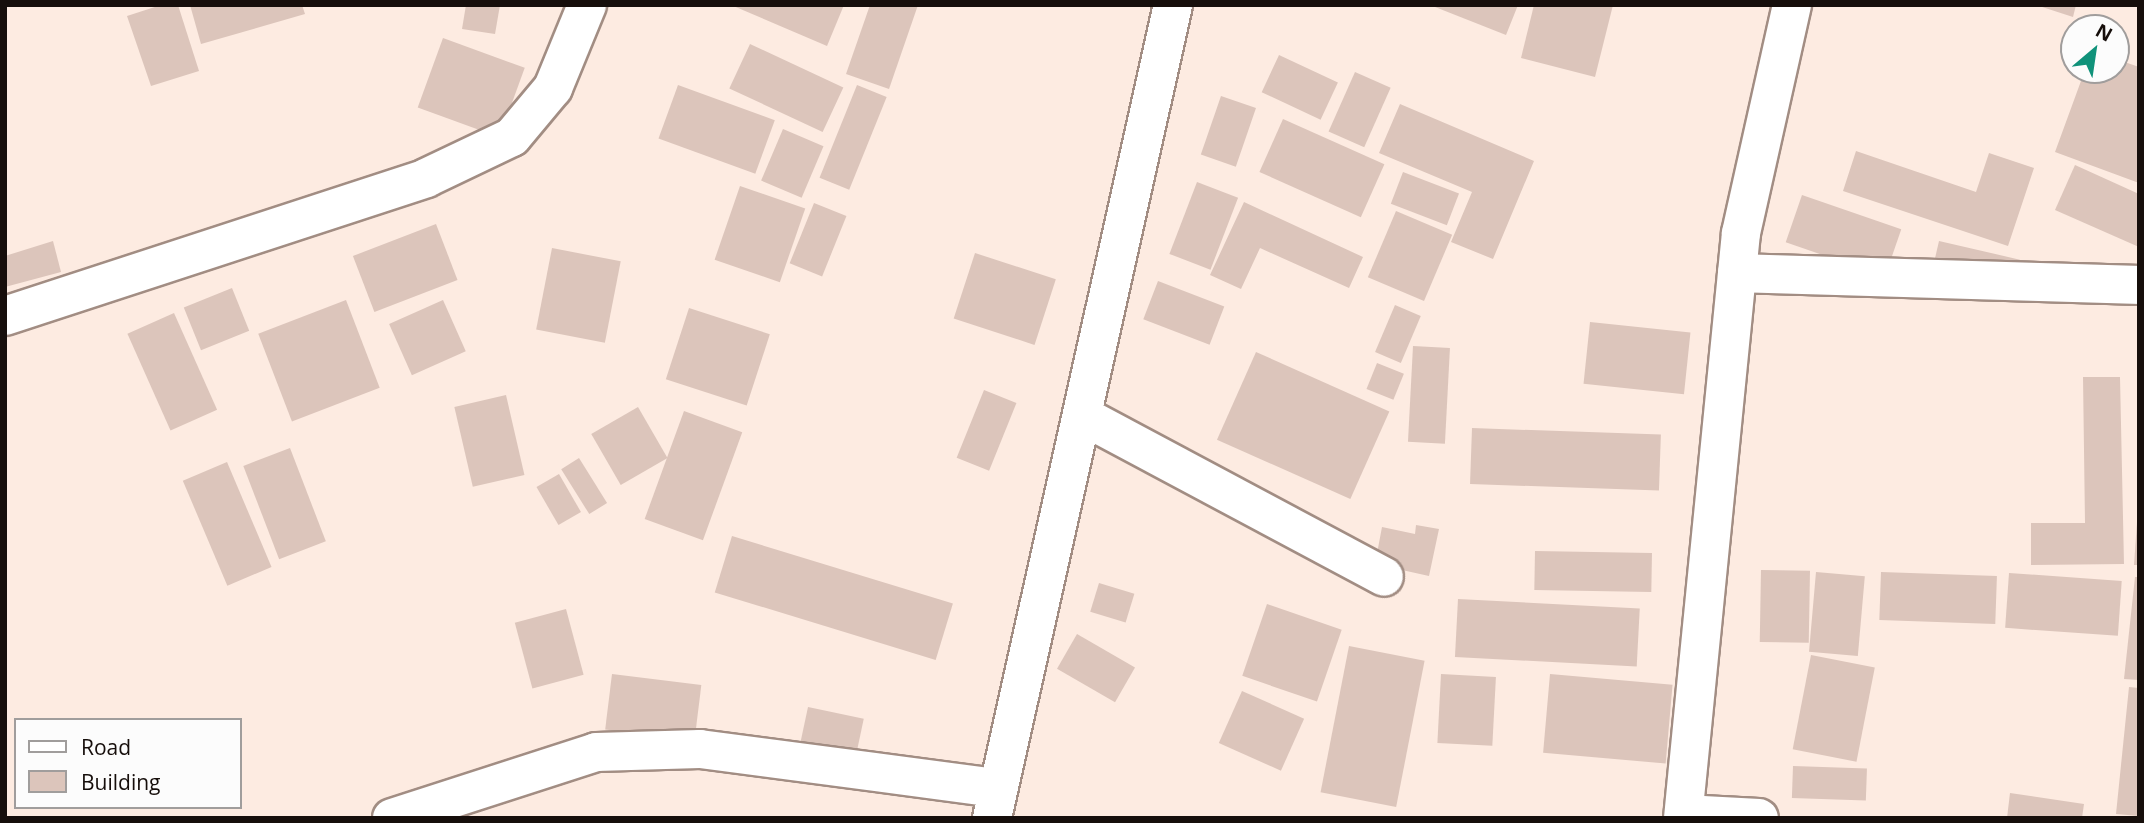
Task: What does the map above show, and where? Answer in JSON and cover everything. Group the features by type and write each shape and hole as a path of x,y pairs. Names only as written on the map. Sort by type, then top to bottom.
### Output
{"street":[{"path":"5,316 426,178 512,137 553,88 587,5"},
{"path":"392,818 596,752 700,749 995,803 1174,5"},
{"path":"1759,818 1683,816 1741,233 1792,5"},
{"path":"1737,273 2139,285"},
{"path":"1083,416 1384,577"}],"building":[{"path":"161,5 178,5 199,71 151,86 127,16"},
{"path":"190,5 302,5 305,14 201,44"},
{"path":"466,5 500,5 495,34 462,29"},
{"path":"731,5 844,5 827,46"},
{"path":"870,5 918,5 889,89 846,74"},
{"path":"1430,5 1518,5 1506,35"},
{"path":"1534,5 1613,5 1595,77 1521,58"},
{"path":"2036,5 2076,5 2074,14 2064,14"},
{"path":"443,38 525,68 499,137 418,108"},
{"path":"750,44 843,88 823,132 729,88"},
{"path":"1279,55 1338,82 1321,120 1262,92"},
{"path":"2130,64 2139,67 2139,183 2055,152 2080,84 2130,84"},
{"path":"1355,72 1391,88 1364,147 1329,131"},
{"path":"678,85 775,120 755,174 659,139"},
{"path":"857,85 887,97 849,190 820,178"},
{"path":"1221,96 1256,108 1236,167 1201,155"},
{"path":"1400,104 1534,161 1493,259 1451,242 1472,192 1379,153"},
{"path":"1283,119 1384,164 1361,217 1259,172"},
{"path":"783,129 824,146 802,198 761,181"},
{"path":"1856,151 1976,192 1989,153 2034,168 2008,246 1843,191"},
{"path":"2075,165 2139,194 2139,247 2055,210"},
{"path":"1403,172 1459,194 1447,225 1391,204"},
{"path":"1197,182 1238,198 1210,270 1169,254"},
{"path":"740,186 805,208 780,282 715,260"},
{"path":"1802,195 1901,229 1885,276 1786,242"},
{"path":"1244,202 1363,257 1349,288 1260,248 1241,289 1210,275"},
{"path":"814,203 846,216 822,276 790,263"},
{"path":"1396,211 1452,235 1424,301 1368,277"},
{"path":"436,224 458,280 374,312 353,256"},
{"path":"53,241 61,272 5,287 5,256"},
{"path":"1939,241 2020,260 2014,283 1934,264"},
{"path":"552,248 621,261 605,343 536,329"},
{"path":"975,253 1056,279 1035,345 954,319"},
{"path":"1158,281 1224,306 1210,345 1143,319"},
{"path":"232,288 249,331 201,350 184,307"},
{"path":"346,300 380,388 292,421 258,334"},
{"path":"443,300 466,351 412,375 389,324"},
{"path":"1395,305 1421,316 1401,363 1375,352"},
{"path":"689,308 770,334 747,406 666,379"},
{"path":"174,313 217,410 171,431 127,334"},
{"path":"1590,322 1690,333 1684,394 1584,384"},
{"path":"1413,346 1450,348 1445,444 1408,442"},
{"path":"1256,352 1389,411 1350,499 1217,440"},
{"path":"1377,363 1404,374 1393,400 1367,389"},
{"path":"2083,377 2120,377 2124,564 2031,565 2031,523 2085,523"},
{"path":"984,390 1016,403 989,471 957,458"},
{"path":"506,395 524,475 473,487 454,407"},
{"path":"638,407 668,458 621,485 591,434"},
{"path":"684,411 742,432 703,540 645,519"},
{"path":"1472,428 1661,435 1659,491 1470,484"},
{"path":"290,448 326,541 279,559 243,466"},
{"path":"579,458 607,503 589,514 561,469"},
{"path":"227,462 272,567 227,586 183,481"},
{"path":"559,474 581,512 558,525 536,487"},
{"path":"2137,522 2139,565 2134,565"},
{"path":"1416,525 1439,529 1429,576 1375,564 1382,527 1415,534"},
{"path":"732,536 953,604 936,660 715,592"},
{"path":"1535,551 1652,553 1651,592 1534,590"},
{"path":"1761,570 1810,571 1809,643 1760,642"},
{"path":"1816,572 1865,576 1858,656 1809,652"},
{"path":"1881,572 1997,576 1995,624 1879,620"},
{"path":"2009,573 2122,581 2118,636 2005,628"},
{"path":"2135,577 2139,577 2139,680 2124,679"},
{"path":"1099,583 1134,594 1126,623 1090,612"},
{"path":"1458,599 1640,609 1637,666 1455,657"},
{"path":"1267,604 1342,630 1317,702 1242,676"},
{"path":"566,609 584,675 532,688 515,623"},
{"path":"1077,634 1135,668 1115,702 1057,669"},
{"path":"1349,646 1425,661 1396,807 1321,792"},
{"path":"1811,655 1875,667 1856,762 1793,749"},
{"path":"612,674 701,685 695,741 605,730"},
{"path":"1441,674 1496,677 1492,746 1437,743"},
{"path":"1550,674 1673,685 1666,763 1543,753"},
{"path":"2129,687 2139,688 2139,816 2116,814"},
{"path":"1242,691 1304,719 1281,771 1219,743"},
{"path":"808,707 864,719 855,761 799,749"},
{"path":"1793,766 1867,769 1866,801 1792,798"},
{"path":"2010,793 2084,804 2082,818 2007,818"}]}
